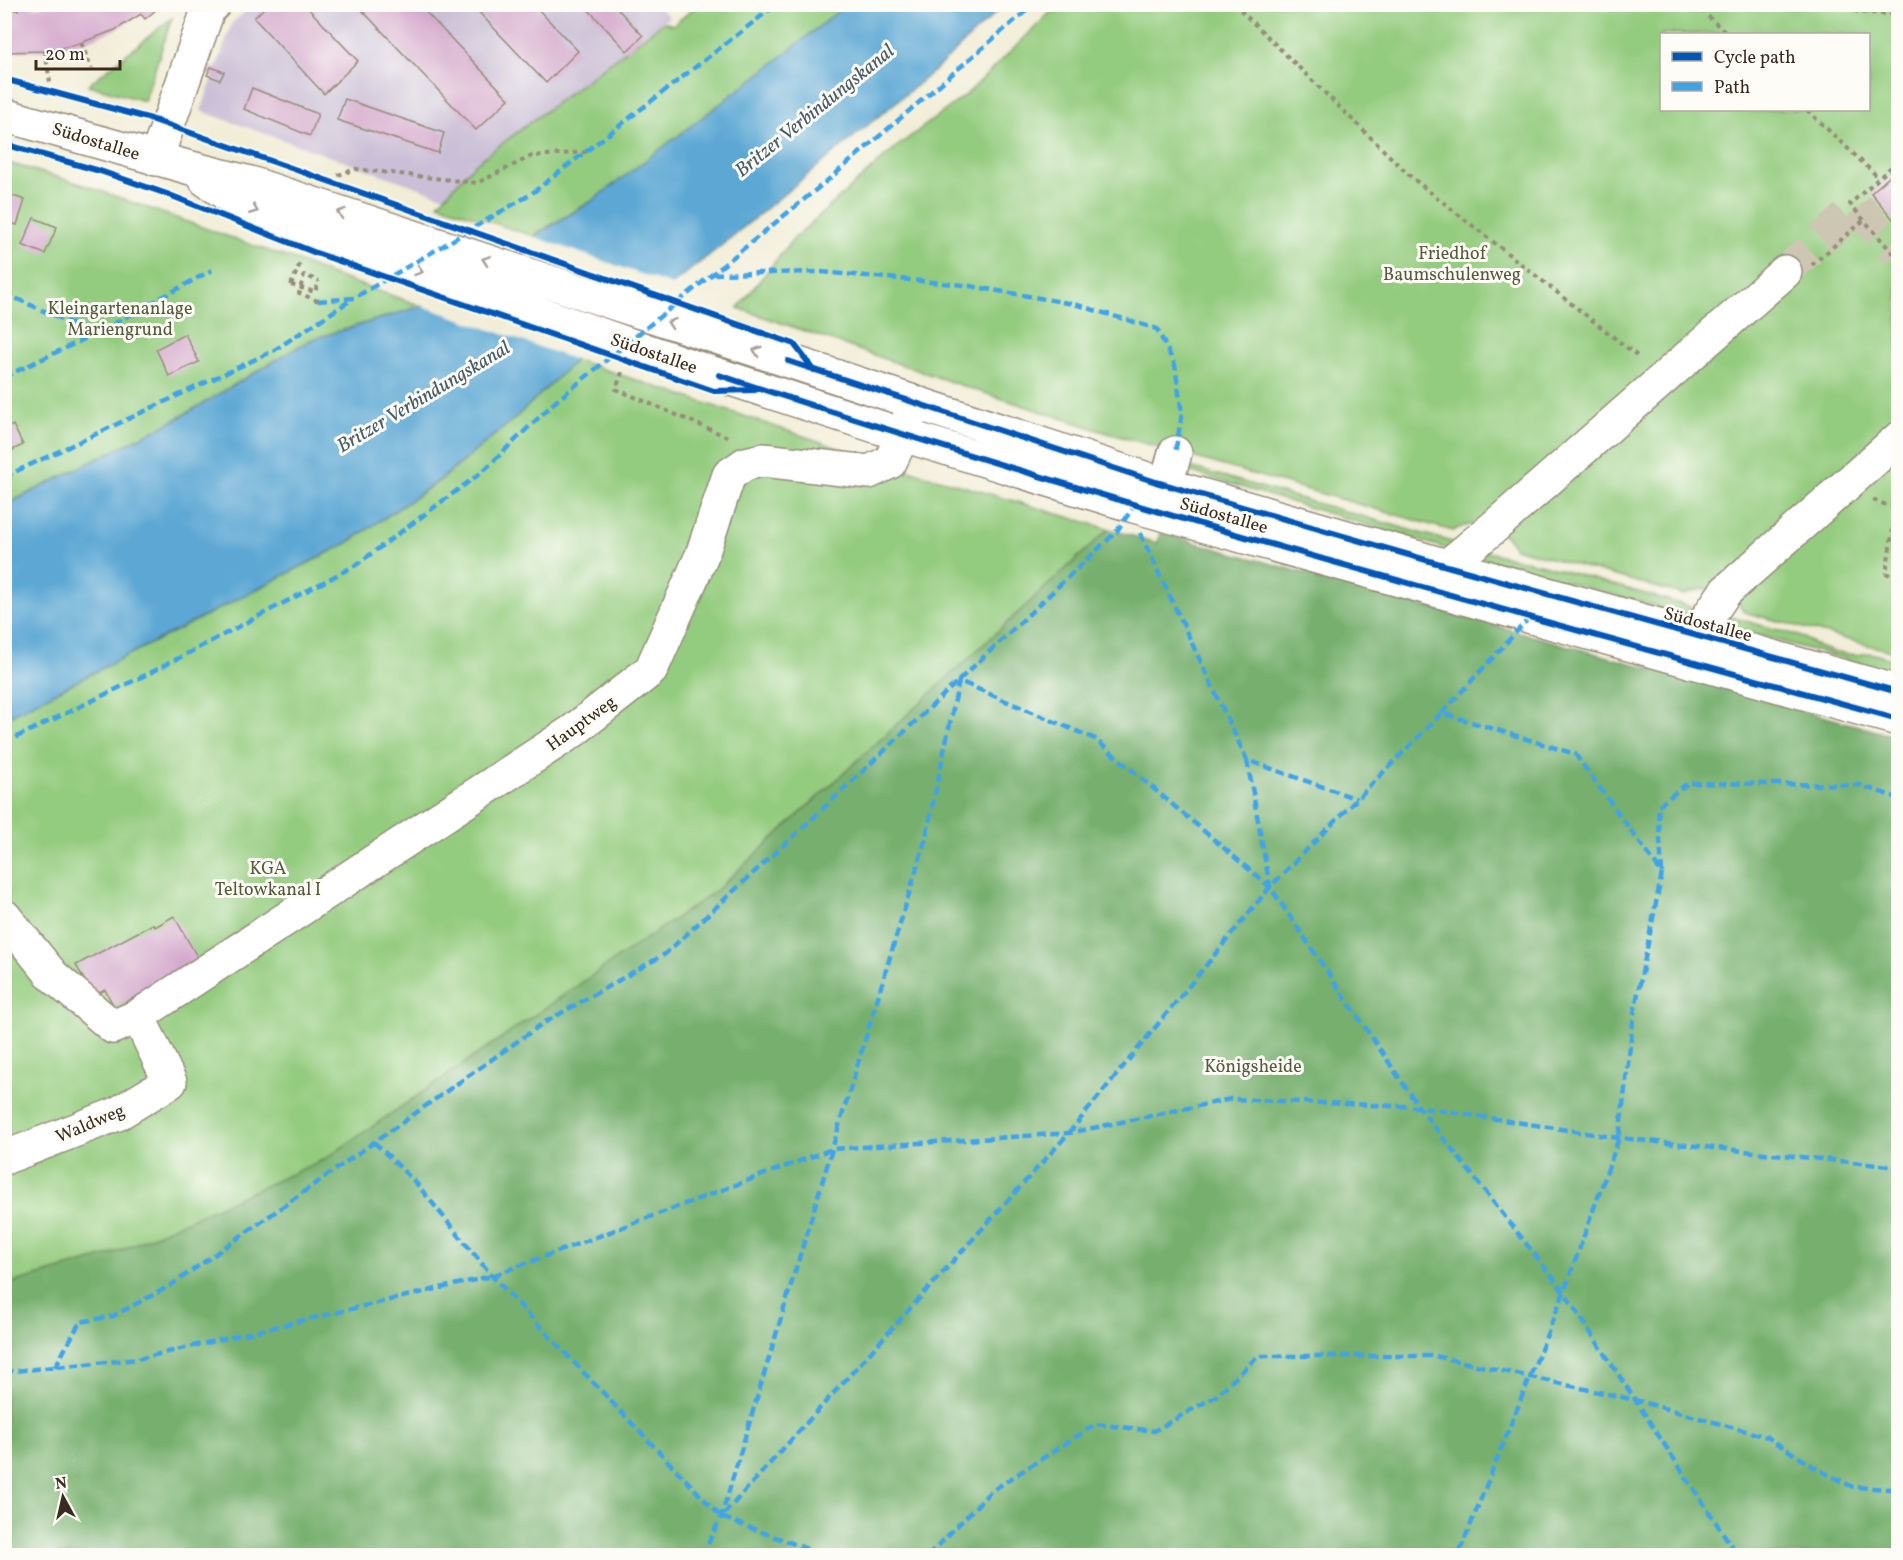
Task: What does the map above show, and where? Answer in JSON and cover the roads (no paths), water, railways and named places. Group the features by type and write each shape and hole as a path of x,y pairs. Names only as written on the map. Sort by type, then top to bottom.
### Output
{"main road":[{"path":"171,163 208,10 214,4"},
{"name":"Südostallee","path":"4,115 250,183 1166,485 1447,566 1899,718"},
{"name":"Südostallee","path":"171,163 245,207 363,252 691,366 903,435 1134,506 1422,587 1899,692"},
{"path":"1422,587 1663,377 1798,269"},
{"path":"903,435 914,402"},
{"name":"Hauptweg","path":"4,916 53,976 113,1028 138,1016 573,731 651,670 702,555 729,475 745,464 763,460 869,472 890,462 903,435"},
{"path":"1696,649 1706,620 1725,592 1899,439"},
{"path":"1166,485 1175,453"},
{"name":"Waldweg","path":"4,1158 117,1114 170,1082 138,1016"}],"water":[{"name":"Britzer Verbindungskanal","path":"846,5 1004,5 935,70 717,249 576,360 514,419 440,480 347,543 5,718 5,505 177,419 310,340 422,306 592,201 770,66"}],"tunnel":[{"path":"1785,272 1857,207 1898,253"}],"park label":[{"name":"Friedhof Baumschulenweg","path":"1452,263"},
{"name":"Kleingartenanlage Mariengrund","path":"120,318"},
{"name":"KGA Teltowkanal I","path":"268,878"},
{"name":"Königsheide","path":"1253,1066"}]}
